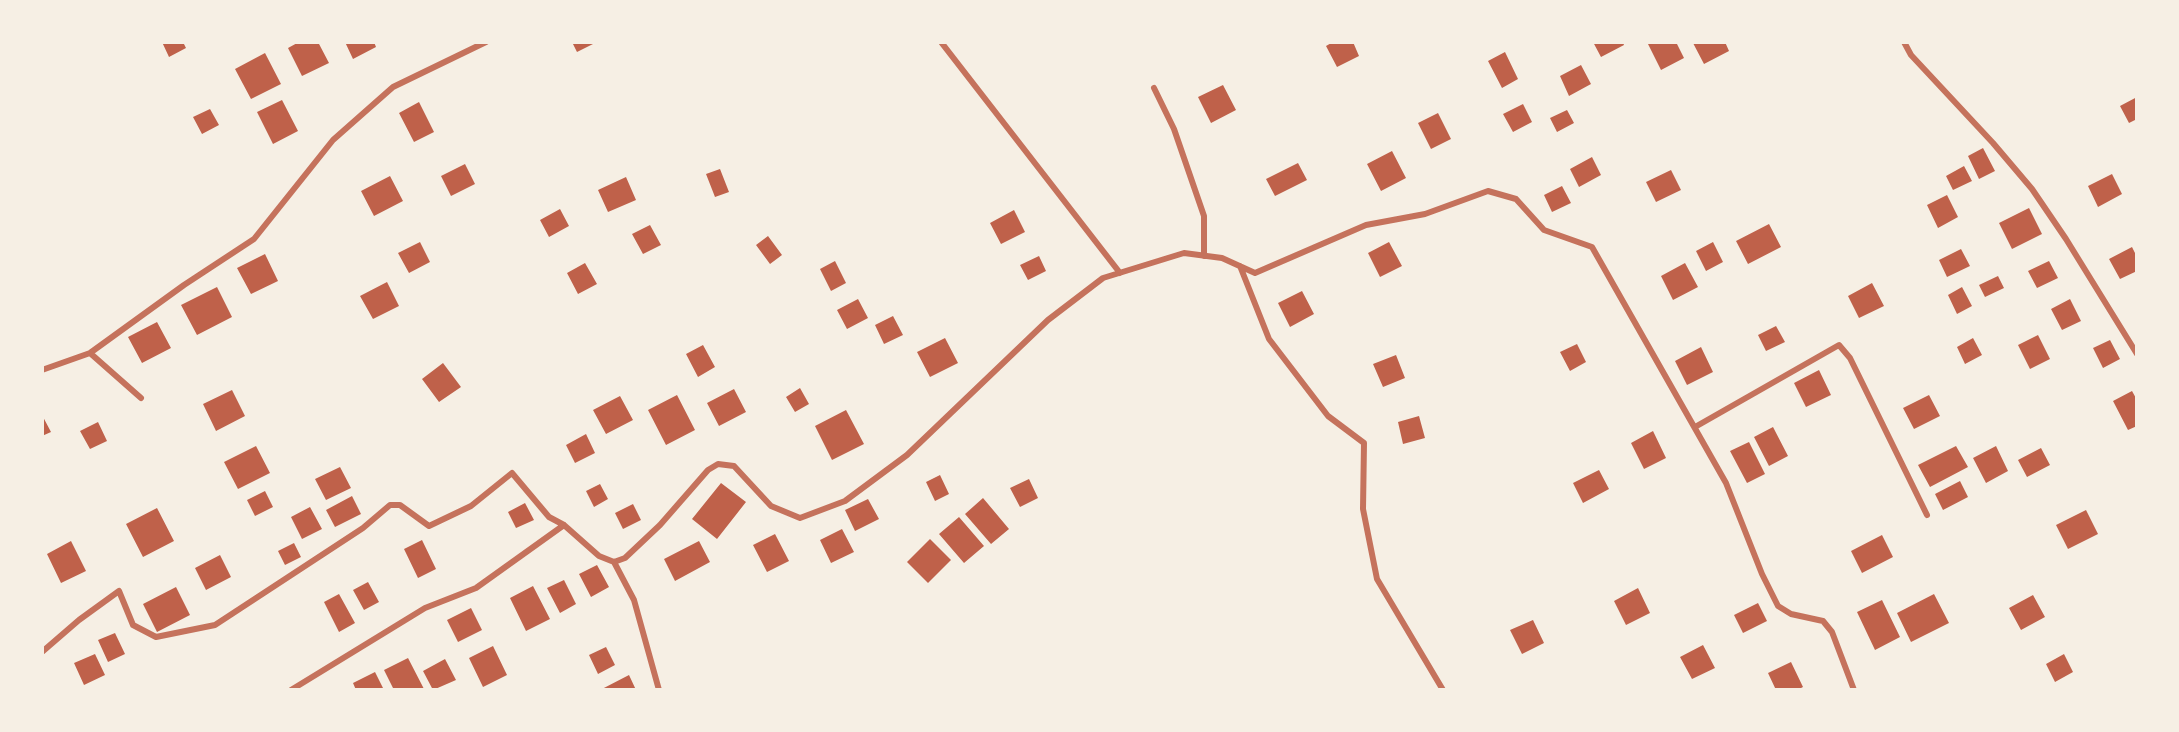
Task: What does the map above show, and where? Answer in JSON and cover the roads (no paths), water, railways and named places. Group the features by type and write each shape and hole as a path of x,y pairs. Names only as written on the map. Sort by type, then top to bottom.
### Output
{"street":[{"path":"42,370 90,353 184,285 254,239 333,140 393,87 486,42"},
{"path":"941,42 1120,273"},
{"path":"1904,42 1911,55 1994,143 2032,189 2066,239 2137,354"},
{"path":"1154,88 1174,129 1204,216 1204,256"},
{"path":"42,652 79,620 119,591 133,625 156,637 215,625 363,528 390,505 400,505 429,526 471,506 512,473 549,517 564,525 599,556 615,562 625,558 660,525 708,470 718,464 734,466 771,506 800,518 845,501 907,455 1048,320 1103,278 1184,254 1222,258 1255,273 1366,225 1425,214 1488,191 1516,199 1544,230 1592,247 1726,483 1762,574 1778,606 1791,614 1823,621 1832,632 1854,690"},
{"path":"1240,266 1269,339 1328,416 1364,443 1363,508 1377,579 1443,690"},
{"path":"1695,427 1839,345 1850,358 1927,515"},
{"path":"90,353 141,398"},
{"path":"291,690 425,608 476,588 564,525"},
{"path":"615,562 634,600 659,690"}]}
